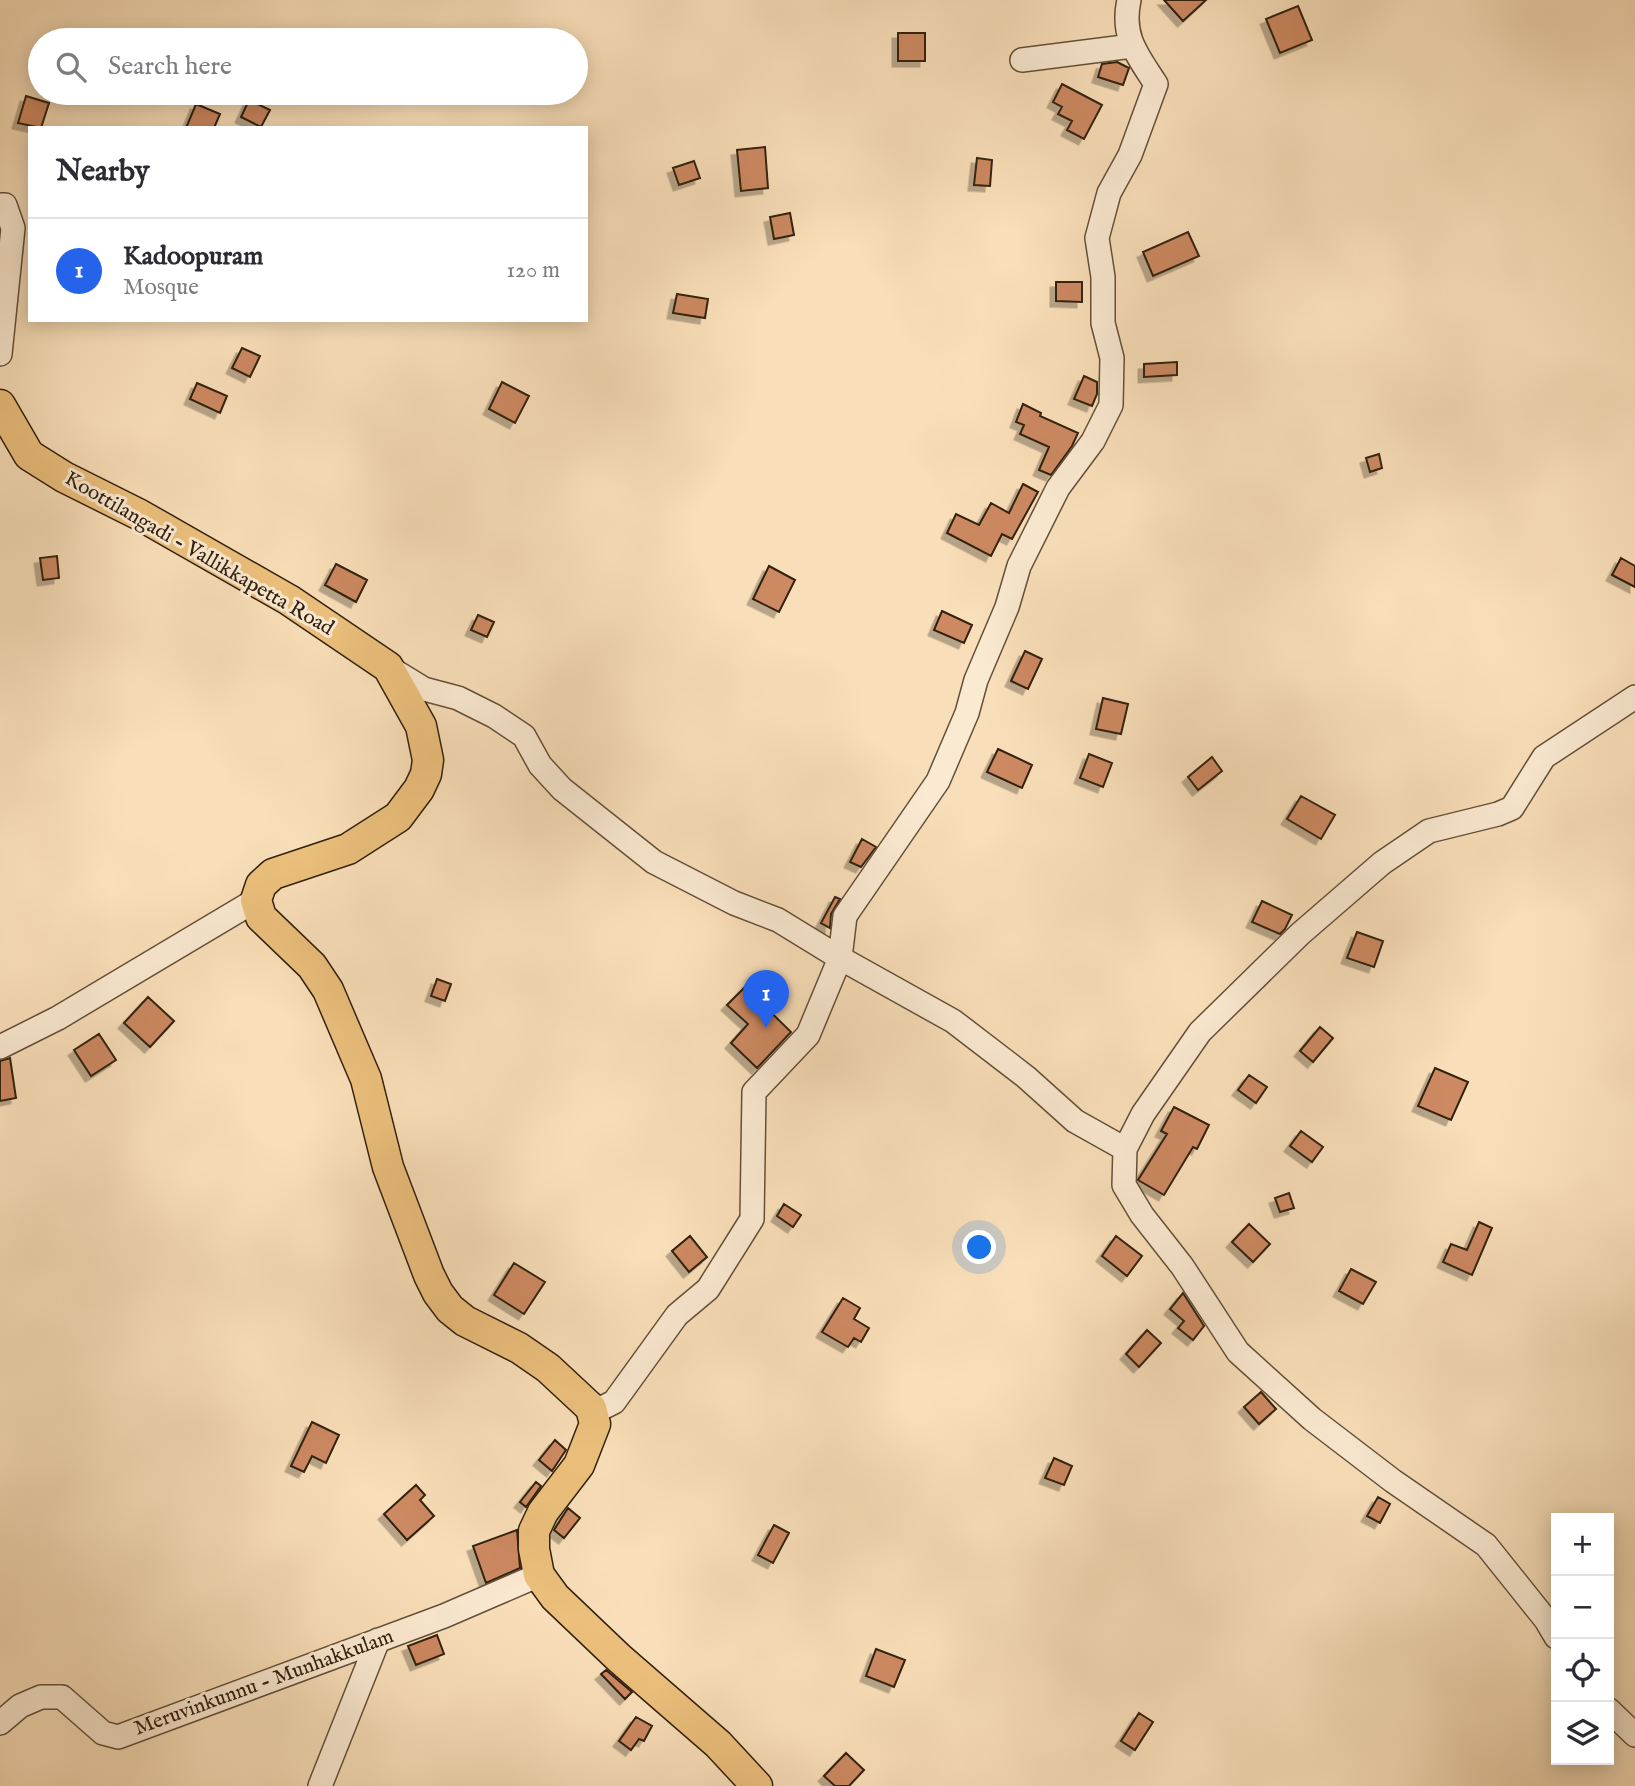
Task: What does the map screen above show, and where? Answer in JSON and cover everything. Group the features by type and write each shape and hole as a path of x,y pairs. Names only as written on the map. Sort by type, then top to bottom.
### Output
{"main road":[{"name":"Koottilangadi - Vallikkapetta Road","path":"0,405 29,455 64,477 140,515 289,600 388,667 421,726 428,760 426,774 419,789 397,817 359,843 272,874 261,885 256,900"},
{"path":"256,900 261,917 312,967 328,990 366,1079 388,1167 438,1293 450,1309 465,1321 519,1348 548,1368 591,1408 595,1424 584,1455 569,1480 543,1512 534,1531 539,1575 555,1597 619,1658 718,1745 757,1786"}],"street":[{"path":"591,1408 604,1407 614,1402 677,1315 708,1289 752,1219 754,1092 808,1035 840,958 845,916 938,781 967,713 980,669 1007,607 1019,566 1058,488 1093,441 1111,405 1112,358 1103,323 1103,277 1097,238 1109,193 1130,155 1156,84 1132,46 1125,19 1129,0"},
{"path":"1022,60 1132,46"},
{"path":"0,205 5,205 13,228 0,355"},
{"path":"388,667 424,689 458,698 494,716 524,736 540,765 562,789 654,862 734,903 778,920 953,1021 1026,1077 1075,1121 1125,1149"},
{"path":"1551,1628 1486,1545 1393,1481 1312,1419 1238,1352 1182,1266 1142,1215 1124,1185 1125,1149 1143,1114 1200,1032 1300,934 1382,863 1429,831 1512,808 1544,757 1635,697"},
{"path":"0,1047 58,1018 256,900"},
{"name":"Meruvinkunnu - Munhakkulam","path":"0,1723 20,1706 41,1697 62,1697 103,1733 118,1737 444,1616 539,1575"},
{"path":"320,1786 378,1640"},
{"path":"1614,1715 1635,1735"}],"building":[{"path":"1164,0 1206,0 1183,21"},
{"path":"1298,6 1312,40 1280,53 1266,19"},
{"path":"898,33 925,33 925,61 898,61"},
{"path":"1117,62 1129,68 1123,85 1098,77 1102,64"},
{"path":"1062,84 1102,105 1084,139 1067,130 1072,121 1058,114 1062,107 1053,102"},
{"path":"26,96 28,105 48,105 42,126 18,123"},
{"path":"196,105 220,114 215,126 187,126"},
{"path":"247,105 260,105 270,110 262,126 241,117"},
{"path":"765,147 768,188 741,191 737,150"},
{"path":"977,158 992,160 990,186 974,185"},
{"path":"694,161 700,178 679,185 673,168"},
{"path":"790,213 794,235 774,239 770,217"},
{"path":"1188,232 1199,256 1153,276 1143,252"},
{"path":"1056,282 1082,282 1082,302 1056,301"},
{"path":"677,294 708,299 705,318 673,313"},
{"path":"242,348 260,356 250,377 232,368"},
{"path":"1177,362 1177,375 1144,377 1144,364"},
{"path":"1084,376 1097,382 1097,394 1092,406 1074,399"},
{"path":"502,382 529,396 515,423 489,409"},
{"path":"197,383 227,396 220,413 190,399"},
{"path":"1023,404 1041,413 1040,416 1078,433 1051,475 1039,470 1049,447 1020,434 1024,425 1016,422"},
{"path":"1379,454 1382,468 1370,472 1366,458"},
{"path":"1023,484 1038,492 1012,539 1002,534 991,556 947,533 956,514 979,525 991,503 1009,513"},
{"path":"57,556 59,578 43,580 40,558"},
{"path":"1621,558 1635,566 1635,587 1612,575"},
{"path":"336,564 367,580 356,602 325,585"},
{"path":"769,566 795,580 779,612 753,599"},
{"path":"942,611 972,625 964,643 934,630"},
{"path":"478,615 494,622 487,637 471,630"},
{"path":"1025,651 1042,659 1028,689 1011,681"},
{"path":"1103,698 1128,704 1121,734 1096,729"},
{"path":"998,749 1032,765 1022,788 987,772"},
{"path":"1089,754 1112,763 1103,787 1080,778"},
{"path":"1212,757 1222,771 1198,790 1188,777"},
{"path":"1301,796 1335,815 1321,839 1287,819"},
{"path":"862,839 876,847 861,867 850,862"},
{"path":"835,897 840,899 831,914 830,928 821,923"},
{"path":"1262,901 1292,915 1280,934 1252,922"},
{"path":"1357,932 1383,941 1374,967 1347,958"},
{"path":"437,979 451,984 445,1001 431,996"},
{"path":"745,987 791,1032 757,1068 731,1043 748,1024 727,1005"},
{"path":"148,997 174,1021 150,1047 124,1023"},
{"path":"1320,1027 1333,1038 1313,1062 1300,1051"},
{"path":"99,1034 116,1060 91,1076 74,1050"},
{"path":"10,1058 16,1098 0,1101 0,1061"},
{"path":"1435,1068 1468,1082 1451,1120 1418,1106"},
{"path":"1249,1075 1267,1087 1256,1103 1238,1090"},
{"path":"1174,1107 1209,1125 1197,1149 1193,1147 1164,1195 1138,1180 1167,1134 1161,1131"},
{"path":"1301,1131 1323,1147 1312,1162 1290,1146"},
{"path":"1289,1193 1294,1208 1280,1212 1275,1198"},
{"path":"784,1204 801,1215 793,1227 777,1216"},
{"path":"1479,1222 1492,1228 1472,1275 1443,1262 1451,1244 1467,1250"},
{"path":"1249,1224 1270,1244 1253,1262 1232,1242"},
{"path":"690,1236 707,1257 689,1272 672,1251"},
{"path":"1116,1236 1142,1256 1127,1276 1102,1256"},
{"path":"514,1263 545,1282 524,1314 494,1295"},
{"path":"1351,1269 1376,1282 1363,1304 1339,1291"},
{"path":"1183,1293 1204,1326 1193,1340 1178,1328 1184,1321 1170,1309"},
{"path":"843,1298 860,1308 854,1319 869,1328 861,1342 854,1338 848,1347 822,1332"},
{"path":"1147,1330 1161,1343 1139,1367 1126,1354"},
{"path":"1261,1392 1276,1409 1259,1424 1244,1407"},
{"path":"312,1422 339,1435 326,1463 312,1456 304,1472 291,1466"},
{"path":"555,1440 566,1450 552,1471 539,1460"},
{"path":"1054,1458 1072,1466 1064,1485 1045,1478"},
{"path":"536,1482 541,1486 526,1507 520,1502"},
{"path":"416,1485 425,1495 420,1500 434,1516 407,1540 384,1514"},
{"path":"1378,1497 1390,1504 1380,1523 1367,1516"},
{"path":"568,1508 580,1518 564,1538 554,1530"},
{"path":"774,1525 789,1533 773,1563 758,1555"},
{"path":"517,1530 520,1568 486,1583 473,1546"},
{"path":"437,1635 444,1654 416,1665 408,1646"},
{"path":"876,1649 905,1660 894,1687 866,1676"},
{"path":"606,1670 632,1692 625,1699 601,1674"},
{"path":"1139,1713 1153,1722 1135,1750 1121,1741"},
{"path":"636,1717 652,1726 644,1741 639,1739 631,1750 619,1741"},
{"path":"846,1753 864,1770 849,1786 835,1786 824,1776"}],"place":[{"name":"Kadoopuram","path":"766,1028"}]}
